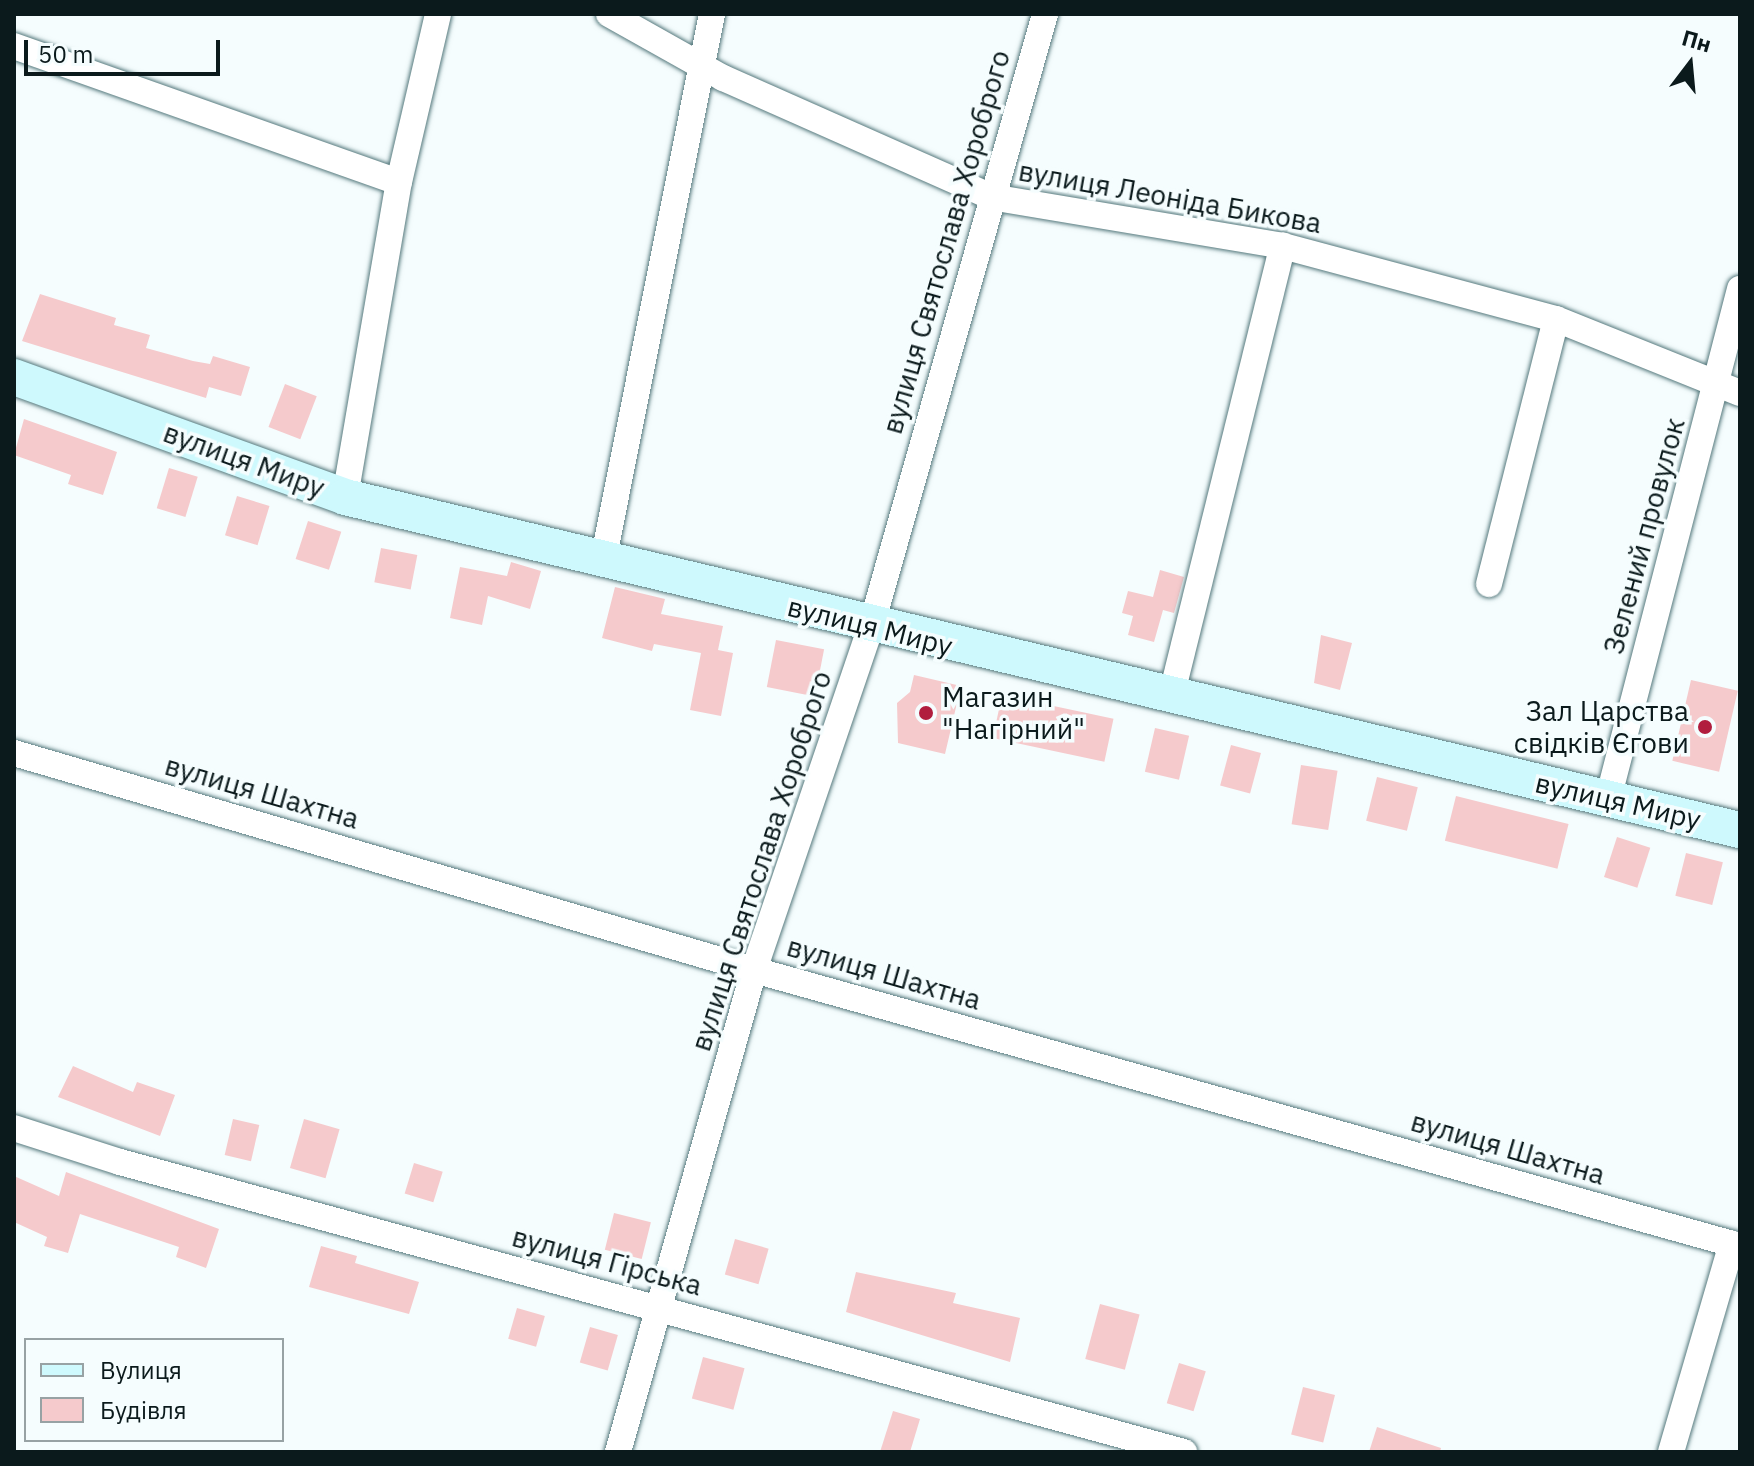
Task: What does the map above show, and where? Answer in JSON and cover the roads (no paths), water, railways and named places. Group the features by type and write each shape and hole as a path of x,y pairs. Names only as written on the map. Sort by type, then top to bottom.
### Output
{"street":[{"path":"345,497 399,182 438,14"},
{"name":"вулиця Леоніда Бикова","path":"609,14 704,67 991,197 1283,246 1556,319 1728,389"},
{"path":"603,561 704,67 712,14"},
{"name":"вулиця Святослава Хороброго","path":"618,1452 662,1308 754,970 871,627 1045,14"},
{"path":"14,46 399,182"},
{"path":"1171,697 1283,246"},
{"name":"Зелений провулок","path":"1608,799 1728,389 1740,289"},
{"path":"1489,584 1556,319"},
{"name":"вулиця Миру","path":"14,377 345,497 871,627 1740,830"},
{"name":"вулиця Шахтна","path":"14,753 754,970 1736,1245"},
{"name":"вулиця Гірська","path":"14,1128 135,1166 1184,1452"},
{"path":"1671,1452 1736,1245"}],"place":[{"name":"Магазин \"Нагірний\"","path":"926,713"},
{"name":"Зал Царства свідків Єгови","path":"1705,727"}]}
